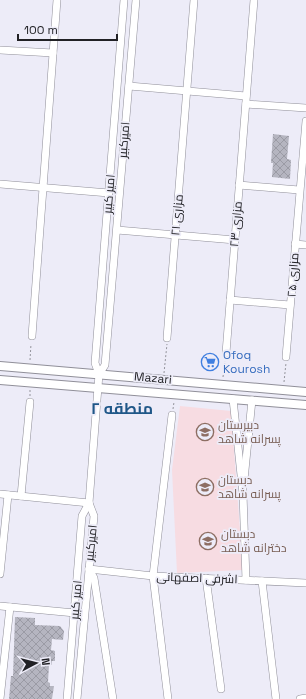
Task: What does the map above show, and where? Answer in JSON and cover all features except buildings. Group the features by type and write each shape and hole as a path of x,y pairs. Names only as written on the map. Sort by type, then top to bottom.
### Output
{"main road":[{"name":"Mazari","path":"0,366 306,392"},
{"name":"Mazari","path":"0,380 306,405"}],"street":[{"path":"32,336 58,0"},
{"name":"امیر کبیر","path":"98,387 99,374 95,363 124,0"},
{"name":"امیرکبیر","path":"99,374 105,365 136,0"},
{"name":"مزاری ۲۱","path":"167,338 194,0"},
{"name":"مزاری ۲۳","path":"226,353 254,0"},
{"path":"122,27 134,29"},
{"path":"0,50 54,53"},
{"path":"129,86 246,96"},
{"path":"246,104 306,108"},
{"name":"مزاری ۲۵","path":"286,357 306,121"},
{"path":"113,145 124,146"},
{"path":"0,184 109,193"},
{"path":"239,185 300,190"},
{"path":"117,230 235,240"},
{"path":"295,244 306,245"},
{"path":"230,300 290,305"},
{"name":"امیرکبیر","path":"77,699 94,516 89,503 98,387"},
{"path":"233,399 243,494 246,580"},
{"path":"243,494 252,400"},
{"path":"21,496 30,402"},
{"path":"168,699 153,576 172,415"},
{"path":"0,494 89,503"},
{"path":"0,574 8,495"},
{"name":"امیر کبیر","path":"67,699 82,516 89,503"},
{"path":"89,569 94,578 113,699"},
{"name":"اشرفی اصفهانی","path":"89,569 153,576 306,583"},
{"path":"206,578 213,639 221,689"},
{"path":"262,581 276,699"},
{"path":"0,606 74,613"},
{"path":"0,699 10,607"},
{"path":"300,699 306,698"}],"path":[{"path":"29,369 32,336"},
{"path":"164,379 167,338"},
{"path":"222,384 226,353"},
{"path":"284,390 286,357"},
{"path":"30,402 31,383"},
{"path":"172,415 175,394"}],"shaded area":[{"path":"180,406 231,411 243,570 177,573 172,470"}],"place":[{"name":"Ofoq Kourosh","path":"210,362"},
{"name":"دبیرستان پسرانه شاهد","path":"205,432"},
{"name":"دبستان پسرانه شاهد","path":"205,487"},
{"name":"دبستان دخترانه شاهد","path":"208,541"}],"district":[{"name":"منطقه ۲","path":"122,408"}]}
